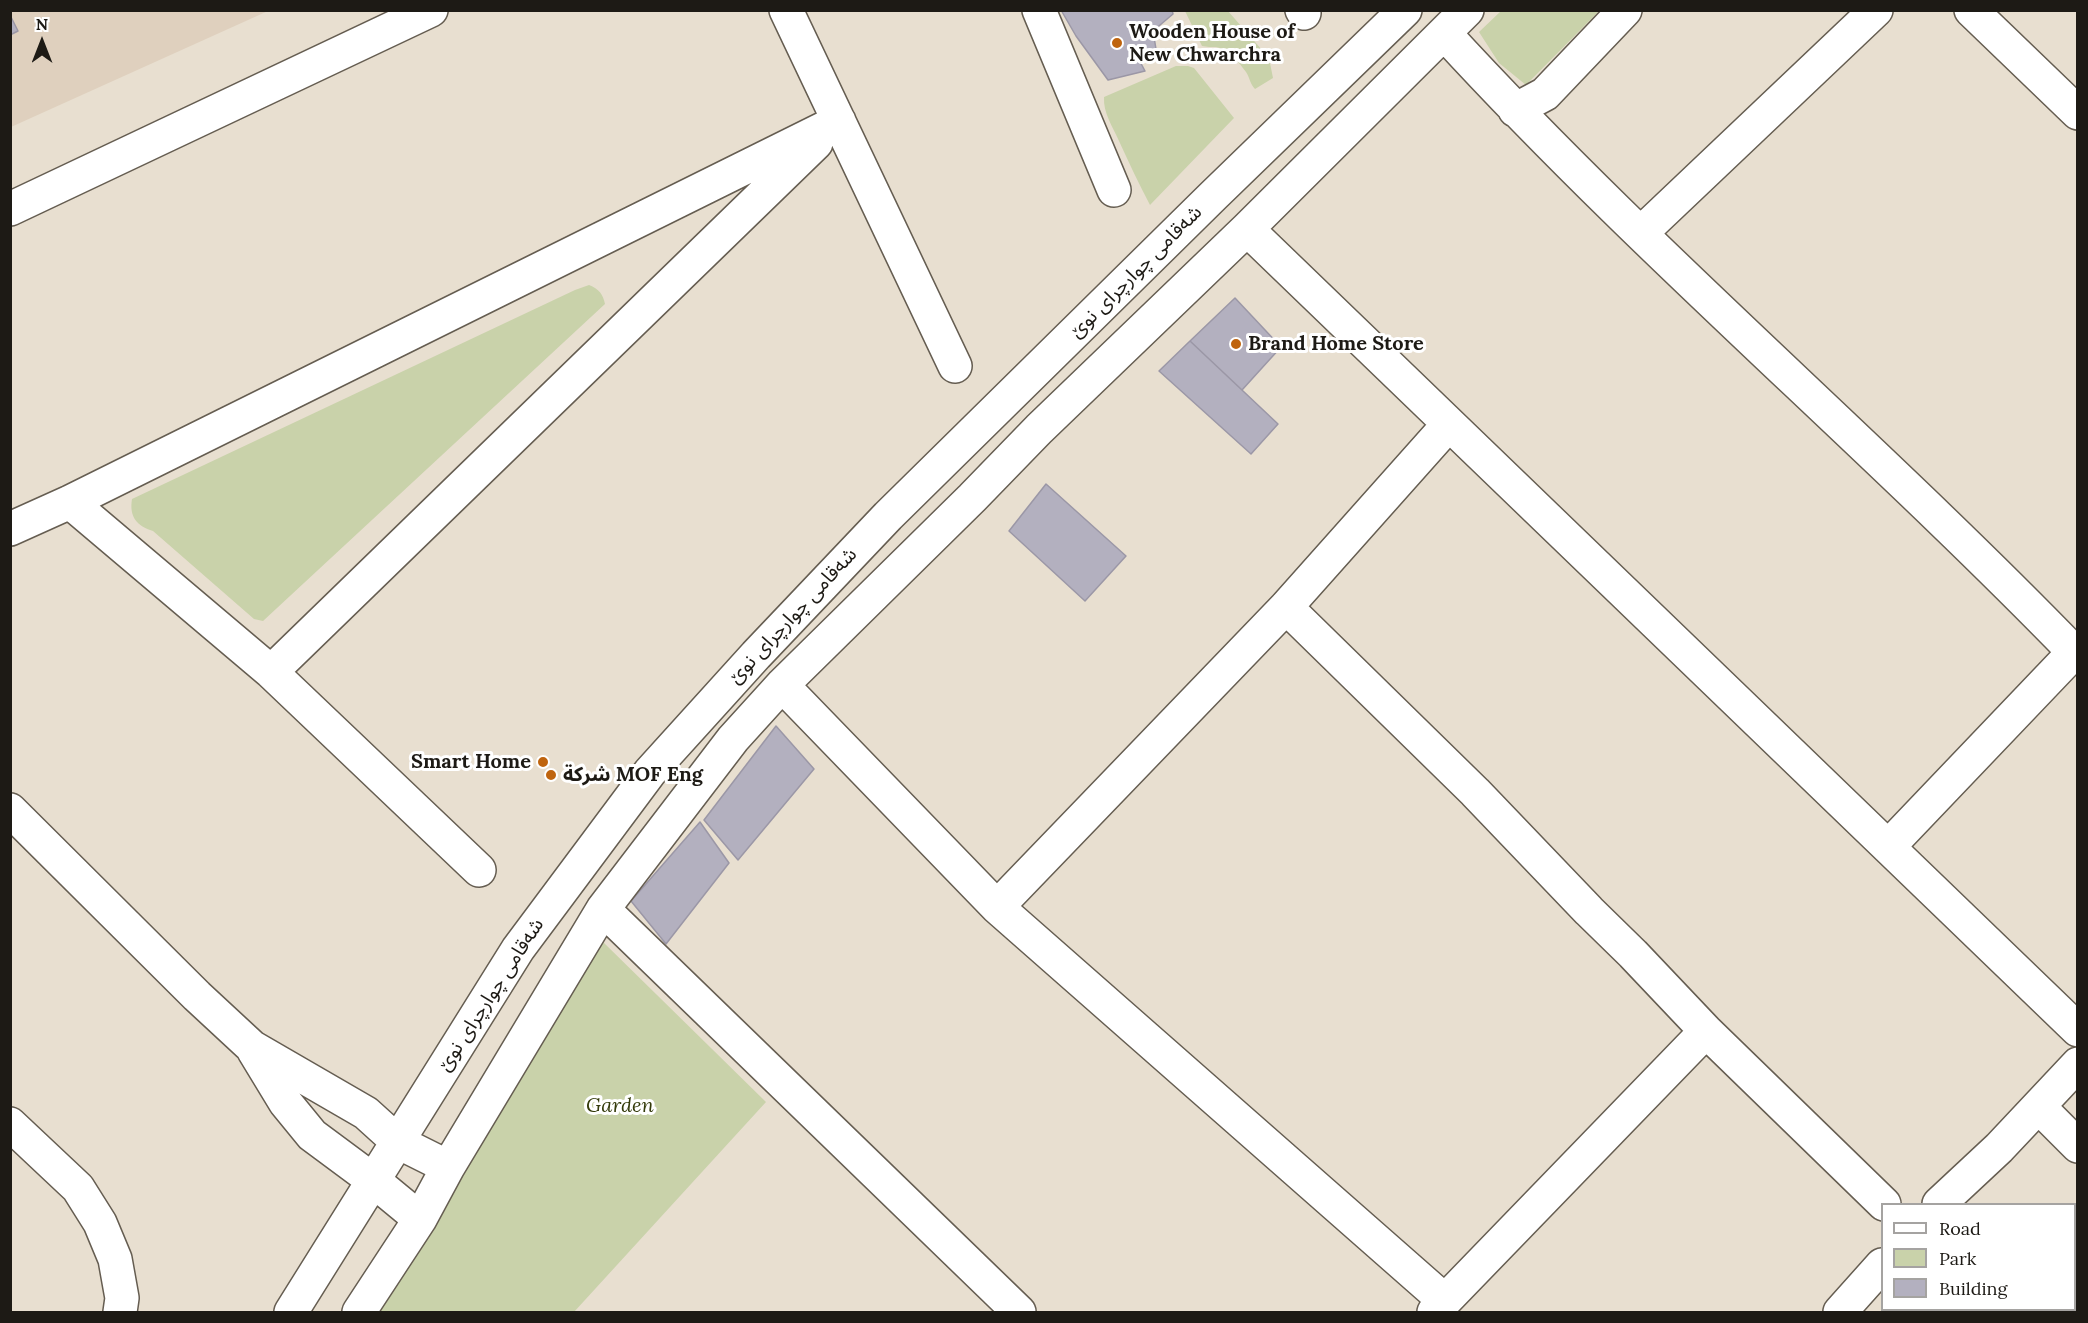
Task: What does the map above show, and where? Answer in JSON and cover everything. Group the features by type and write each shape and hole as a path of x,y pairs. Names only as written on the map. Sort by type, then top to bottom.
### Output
{"street":[{"path":"10,209 431,10"},
{"path":"786,10 955,366"},
{"path":"1039,10 1114,190"},
{"name":"شەقامی چوارچرای نوێ","path":"291,1312 518,950 650,771 888,516 1405,10"},
{"path":"1515,110 1545,94 1625,10"},
{"path":"1641,233 1876,10"},
{"path":"1971,10 2078,113"},
{"path":"1455,22 1515,110 2076,650 1888,847"},
{"name":"شەقامی چوارچرای نوێ","path":"359,1312 420,1219 448,1167 603,909 733,739 782,685 1039,429 1247,229 1455,22"},
{"path":"10,529 70,502 838,121"},
{"path":"272,672 838,121"},
{"path":"1247,229 2078,1030"},
{"path":"997,907 1286,607 1449,424"},
{"path":"70,502 272,672 479,870"},
{"path":"1286,607 1475,792 1706,1031 1883,1203"},
{"path":"782,685 997,907 1439,1306 1706,1031"},
{"path":"10,810 197,996 252,1047 366,1113 398,1142 448,1167"},
{"path":"603,909 1019,1312"},
{"path":"252,1047 285,1102 312,1135 420,1219"},
{"path":"1940,1203 2039,1107 2078,1064"},
{"path":"2039,1107 2078,1146"},
{"path":"10,1124 78,1188 100,1223 116,1259 122,1298 120,1312"},
{"path":"1840,1312 1881,1265"}],"shaded area":[{"path":"11,10 268,11 11,127"}],"green space":[{"path":"1185,11 1228,11 1269,58 1273,78 1255,89 1246,72 1229,53 1221,48 1202,46"},
{"path":"1501,11 1599,11 1526,85 1499,63 1479,32"},
{"path":"1176,66 1194,68 1234,118 1150,205 1109,120 1104,97"},
{"path":"589,285 600,292 605,304 263,621 254,619 153,531 135,520 131,505 132,499"},
{"name":"Garden","path":"602,941 766,1102 574,1312 365,1312"}],"building":[{"name":"Wooden House of New Chwarchra","path":"1061,10 1172,10 1173,14 1153,31 1156,49 1137,56 1145,71 1108,80 1076,36"},
{"path":"10,15 18,31 10,35"},
{"name":"Brand Home Store","path":"1235,298 1281,347 1242,390 1190,341"},
{"path":"1190,341 1278,424 1251,454 1159,371"},
{"path":"1046,484 1126,556 1085,601 1009,531"},
{"path":"776,726 814,769 738,860 704,820"},
{"path":"700,822 729,863 666,944 631,901"}],"place":[{"name":"Wooden House of New Chwarchra","path":"1117,43"},
{"name":"Brand Home Store","path":"1236,344"},
{"name":"Smart Home","path":"543,762"},
{"name":"شركة MOF Eng","path":"551,775"}]}
